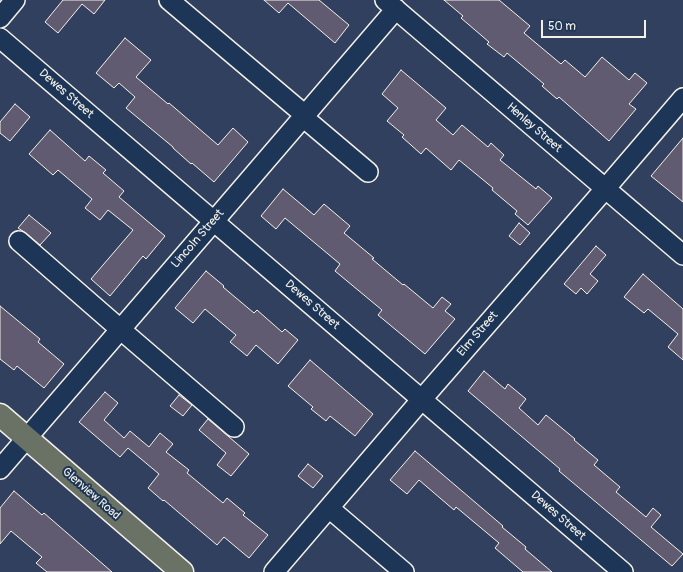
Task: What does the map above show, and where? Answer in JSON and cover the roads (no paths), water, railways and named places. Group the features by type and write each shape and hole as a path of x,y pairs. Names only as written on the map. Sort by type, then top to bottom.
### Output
{"main road":[{"name":"Glenview Road","path":"0,415 182,572"}],"street":[{"path":"0,18 15,0"},
{"path":"169,0 368,172"},
{"name":"Lincoln Street","path":"0,468 304,116 391,4"},
{"name":"Henley Street","path":"391,4 683,255"},
{"name":"Dewes Street","path":"0,38 623,572"},
{"name":"Elm Street","path":"274,572 683,98"},
{"path":"19,241 234,427"},
{"path":"329,508 404,572"}]}
